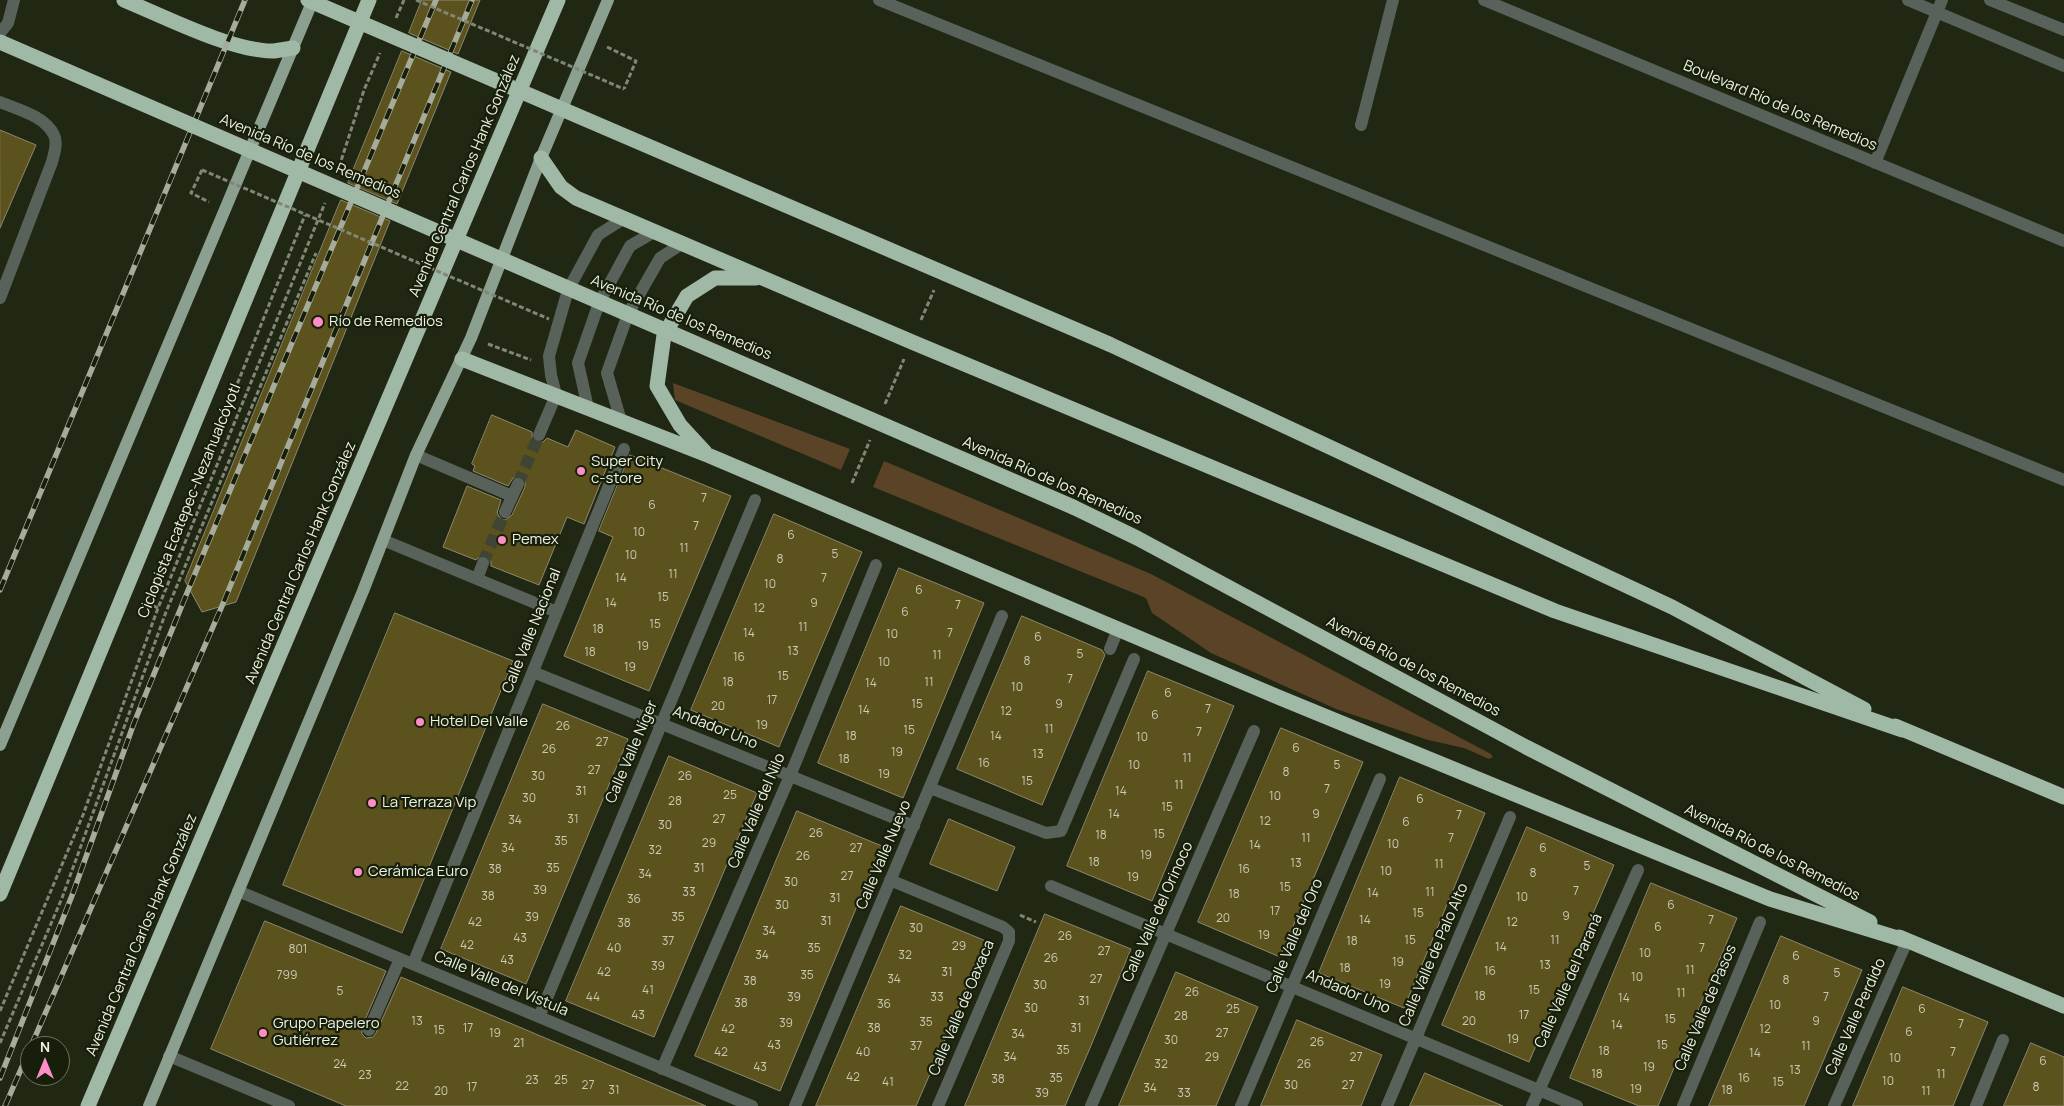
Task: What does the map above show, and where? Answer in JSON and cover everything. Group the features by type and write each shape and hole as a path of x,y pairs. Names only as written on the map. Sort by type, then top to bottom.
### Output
{"highway":[{"path":"124,0 227,42 255,49 274,51 293,48"},
{"path":"308,0 1109,344 1672,606 1902,730"},
{"path":"0,894 369,0"},
{"name":"Avenida Central Carlos Hank González","path":"88,1106 558,0"},
{"name":"Avenida Río de los Remedios","path":"0,42 1073,507 1137,538 1526,747 1907,941 2064,1006"},
{"path":"541,158 561,187 576,198 760,278 1554,611 1902,730 2064,797"},
{"path":"710,456 680,425 658,386 664,336 687,296 715,278 760,278"},
{"path":"462,358 710,456 1278,697 1770,899 1907,941"}],"main road":[{"path":"0,745 313,0"},
{"path":"148,1106 383,540 416,455 471,338 541,158 608,0"}],"street":[{"path":"0,33 8,23 14,0"},
{"path":"879,0 2064,480"},
{"path":"1362,125 1393,0"},
{"name":"Boulevard Río de los Remedios","path":"1484,0 1503,4 1875,163 2064,241"},
{"path":"1908,0 1939,6 2064,66"},
{"path":"1990,0 2064,30"},
{"path":"1875,163 1939,6"},
{"path":"0,102 44,123 54,135 55,147 52,162 0,298"},
{"path":"539,435 556,395 549,356 568,290 598,235 622,219"},
{"path":"588,408 578,363 599,303 630,246 654,232"},
{"path":"621,421 607,373 628,314 660,258 683,243"},
{"name":"Calle Valle Nacional","path":"413,964 624,449"},
{"path":"416,455 512,496"},
{"path":"505,512 518,484"},
{"name":"Calle Valle Níger","path":"539,1017 755,500"},
{"path":"383,540 557,612"},
{"path":"477,579 484,563"},
{"name":"Calle Valle del Nilo","path":"662,1069 790,776 876,566"},
{"name":"Calle Valle Nuevo","path":"795,1106 1002,616"},
{"path":"1110,649 1118,629"},
{"path":"930,788 1046,833 1058,833 1064,828 1134,659"},
{"name":"Andador Uno","path":"533,672 914,826"},
{"name":"Calle Valle del Orinoco","path":"1091,1106 1254,731"},
{"name":"Calle Valle del Oro","path":"1241,1106 1290,986 1380,779"},
{"name":"Calle Valle de Palo Alto","path":"1386,1106 1510,817"},
{"name":"Calle Valle del Paraná","path":"1532,1106 1638,870"},
{"name":"Calle Valle de Oaxaca","path":"890,880 1004,926 1009,932 1009,941 938,1106"},
{"name":"Andador Uno","path":"1051,886 1577,1106"},
{"name":"Calle Valle del Vístula","path":"238,891 752,1106"},
{"name":"Calle Valle de Pasos","path":"1682,1106 1760,922"},
{"name":"Calle Valle Perdido","path":"1834,1106 1907,941"},
{"path":"369,1030 400,959"},
{"path":"1976,1106 2004,1040"},
{"path":"169,1056 290,1106"}],"path":[{"path":"392,27 404,0"},
{"path":"416,0 624,89 636,62 593,35"},
{"path":"336,176 364,90 384,45"},
{"path":"226,210 192,193 202,170 549,319"},
{"name":"Ciclopista Ecatepec-Nezahualcóyotl","path":"0,1011 83,815 158,608 328,195"},
{"path":"158,608 148,604 306,215"},
{"path":"0,1043 62,898 166,612 316,253"},
{"path":"921,320 936,285"},
{"path":"471,338 532,361"}],"shaded area":[{"path":"673,383 850,449 841,470 675,400"},
{"path":"884,461 1151,574 1491,754 1493,757 1489,759 1464,748 1428,740 1336,709 1211,653 1152,613 1146,598 873,487"}],"building":[{"path":"422,0 480,0 458,54 409,33"},
{"path":"402,51 451,72 397,204 348,183"},
{"path":"0,130 36,145 0,228"},
{"name":"Río de Remedios","path":"341,200 390,221 236,602 202,612 185,581"},
{"path":"492,415 532,432 532,439 536,443 543,442 547,438 568,447 576,430 615,447 584,524 567,517 539,585 491,566 491,561 486,556 481,555 476,560 443,547 467,486 501,500 497,513 501,519 505,520 512,515 525,487 525,480 521,476 513,478 508,486 473,471 475,466 472,464"},
{"path":"630,455 731,496 649,691 564,656 613,537 599,531"},
{"path":"774,514 862,552 779,747 691,710"},
{"path":"899,568 984,603 903,798 818,763"},
{"path":"395,613 513,661 402,933 283,885"},
{"path":"1022,616 1102,650 1105,655 1042,805 957,769"},
{"path":"1148,671 1234,706 1152,901 1067,866"},
{"path":"543,704 628,739 526,984 441,949"},
{"path":"1281,728 1363,762 1280,957 1198,922"},
{"path":"669,756 757,793 654,1037 566,1001"},
{"path":"1400,777 1485,813 1404,1008 1319,973"},
{"path":"797,811 882,846 780,1091 695,1056"},
{"path":"949,819 1015,847 997,891 930,864"},
{"path":"1527,827 1614,865 1529,1062 1442,1025"},
{"path":"1651,883 1737,918 1658,1106 1639,1106 1570,1078"},
{"path":"901,906 986,941 943,1044 916,1106 816,1106"},
{"path":"1045,914 1131,949 1090,1048 1065,1106 965,1106"},
{"path":"265,921 386,971 362,1027 362,1034 366,1038 373,1037 376,1033 401,977 706,1106 346,1106 211,1049"},
{"path":"1781,936 1862,970 1804,1106 1709,1106"},
{"path":"1176,972 1258,1007 1216,1106 1119,1106"},
{"path":"1903,987 1988,1022 1953,1106 1853,1106"},
{"path":"1297,1020 1382,1055 1361,1106 1261,1106"},
{"path":"2031,1043 2064,1057 2064,1106 2004,1106"},
{"path":"1425,1073 1448,1083 1503,1106 1410,1106"}],"tunnel":[{"path":"518,484 539,435"},
{"path":"483,563 505,512"}],"railway":[{"path":"0,590 245,0"},
{"path":"0,1078 73,893 134,723 436,0"},
{"path":"5,1106 222,606 472,0"}],"place":[{"name":"Río de Remedios","path":"318,322"},
{"name":"Super City c-store","path":"581,471"},
{"name":"Pemex","path":"502,540"},
{"name":"Hotel Del Valle","path":"420,722"},
{"name":"La Terraza Vip","path":"372,803"},
{"name":"Cerámica Euro","path":"358,872"},
{"name":"Grupo Papelero Gutiérrez","path":"263,1033"}]}
